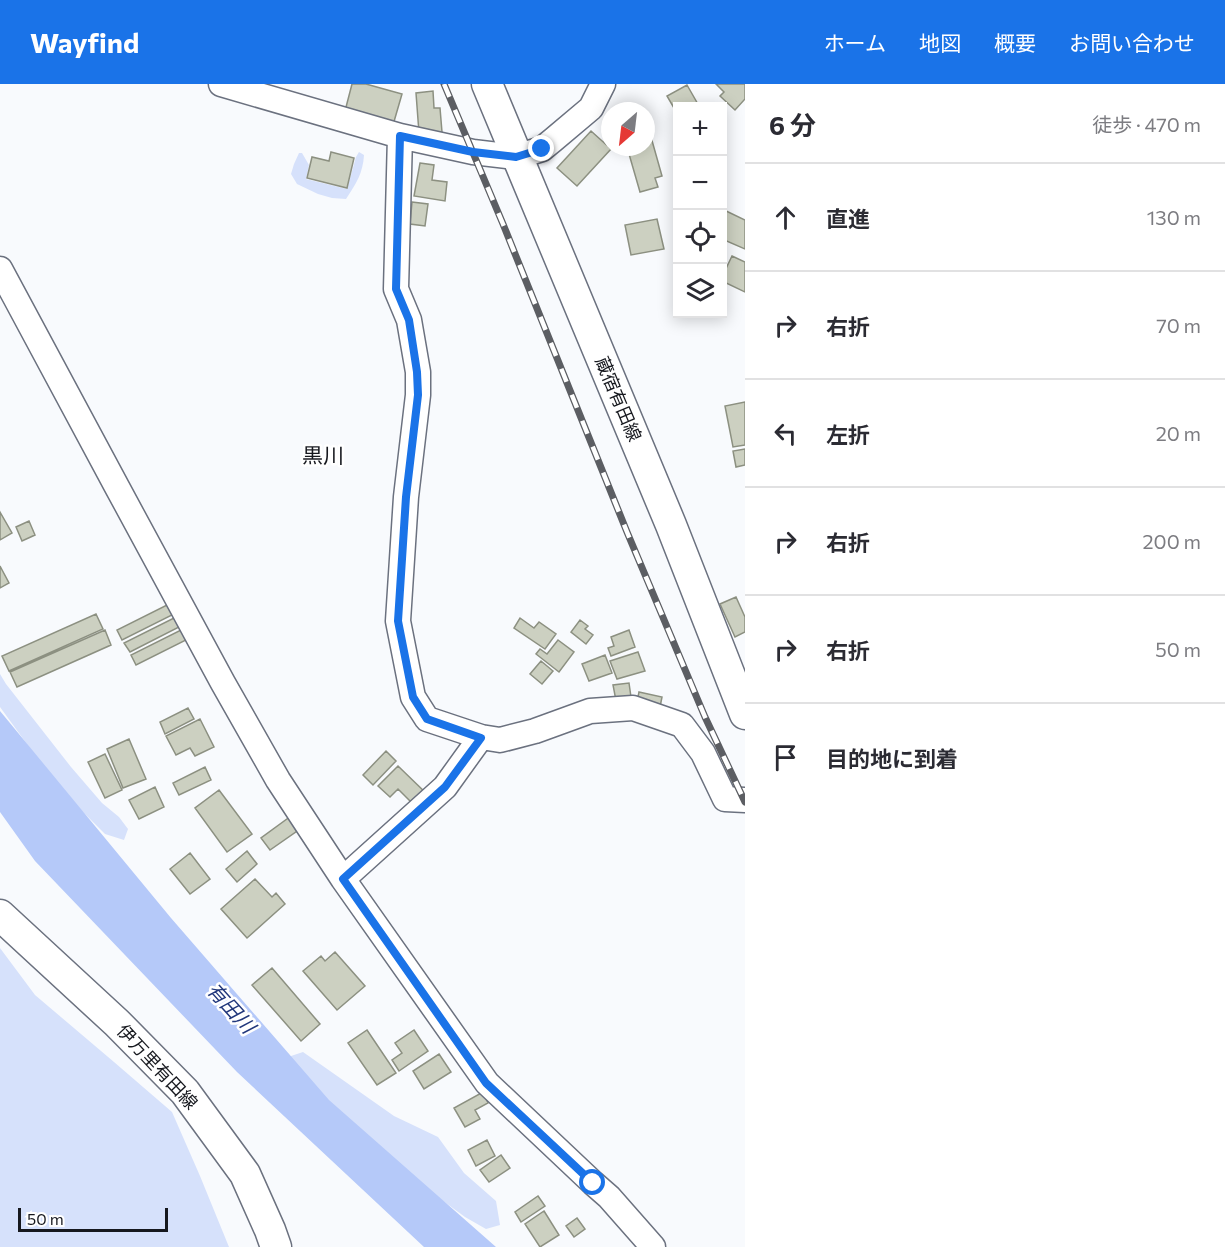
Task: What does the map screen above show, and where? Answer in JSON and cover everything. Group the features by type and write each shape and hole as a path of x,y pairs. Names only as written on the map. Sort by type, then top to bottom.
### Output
{"main road":[{"name":"蔵宿有田線","path":"487,84 671,525 745,714"},
{"name":"伊万里有田線","path":"0,915 117,1023 185,1092 245,1174 276,1247"}],"street":[{"path":"221,84 400,136 473,152 516,157 542,149 553,140 591,108 603,84"},
{"path":"400,136 396,289 409,320 418,395 406,497 398,621 413,697 427,719 481,738 500,740 535,731 590,711 633,708 682,725 703,753 725,800 745,801"},
{"path":"0,269 229,693 278,780 343,879 486,1083 609,1197 653,1247"},
{"path":"343,879 445,787 481,738"}],"shaded area":[{"path":"359,152 364,155 361,173 346,199 318,194 297,184 291,174 299,153 302,153 309,165 306,179 347,189"},
{"path":"0,674 71,767 128,829 124,840 105,834 82,811 32,751 0,707"},
{"path":"0,948 35,995 172,1112 229,1247 0,1247"},
{"path":"303,1052 394,1116 438,1137 464,1173 496,1201 500,1225 486,1229 465,1217 371,1148 288,1057"}],"water":[{"name":"有田川","path":"0,711 171,918 329,1100 496,1247 424,1247 237,1072 35,861 0,812"}],"building":[{"path":"352,84 366,84 402,94 393,125 345,111"},
{"path":"716,84 745,84 745,99 735,110 720,96 724,92"},
{"path":"687,85 697,102 673,102 673,106 667,96"},
{"path":"433,91 434,108 440,108 442,132 419,133 416,93"},
{"path":"591,131 601,140 601,156 605,156 577,186 557,168"},
{"path":"655,151 662,176 655,178 658,187 640,192 630,156 655,156"},
{"path":"331,152 354,158 347,188 307,178 312,157 329,161"},
{"path":"420,163 434,165 432,180 447,182 445,201 414,196"},
{"path":"412,202 428,204 425,226 410,224"},
{"path":"727,211 745,220 745,249 727,241"},
{"path":"657,219 664,249 631,255 625,225"},
{"path":"732,256 745,262 745,292 727,283 727,266"},
{"path":"745,402 745,445 733,447 725,406"},
{"path":"745,449 745,465 736,467 733,451"},
{"path":"0,512 12,533 0,540"},
{"path":"29,521 35,535 22,541 16,527"},
{"path":"0,566 9,583 0,588"},
{"path":"736,597 745,617 745,632 735,637 720,604"},
{"path":"169,604 174,614 122,640 117,630"},
{"path":"96,614 103,629 9,671 2,656"},
{"path":"176,617 181,626 130,652 124,643"},
{"path":"520,618 534,628 539,622 556,634 545,649 514,628"},
{"path":"580,620 588,626 585,629 593,635 586,644 571,632"},
{"path":"183,629 188,639 136,665 131,655"},
{"path":"105,630 111,645 17,687 10,672"},
{"path":"629,630 635,647 611,656 608,648 614,646 611,637"},
{"path":"558,640 574,652 559,672 536,654 540,649 547,654"},
{"path":"638,652 645,671 617,679 610,661"},
{"path":"605,655 612,673 589,681 582,664"},
{"path":"541,661 553,671 542,684 530,674"},
{"path":"629,683 632,704 617,706 613,685"},
{"path":"639,692 662,697 659,712 636,707"},
{"path":"188,708 194,719 165,734 160,722"},
{"path":"200,719 214,747 195,756 190,748 176,755 166,736"},
{"path":"129,739 146,779 123,788 107,749"},
{"path":"386,751 396,761 373,785 363,775"},
{"path":"105,754 122,790 105,798 88,762"},
{"path":"398,766 429,796 417,808 398,789 390,797 378,786"},
{"path":"205,767 211,780 179,795 173,783"},
{"path":"155,787 164,807 139,819 129,800"},
{"path":"219,790 252,834 227,852 195,808"},
{"path":"291,816 300,829 270,850 261,838"},
{"path":"247,851 257,864 237,882 226,869"},
{"path":"190,853 210,879 190,894 170,869"},
{"path":"255,879 272,897 276,893 285,904 247,938 221,909"},
{"path":"335,952 365,986 337,1010 303,971 321,956 325,961"},
{"path":"272,968 320,1024 301,1041 252,985"},
{"path":"367,1030 396,1073 377,1085 348,1043"},
{"path":"414,1030 428,1051 399,1071 392,1060 402,1053 395,1043"},
{"path":"439,1054 451,1072 424,1089 413,1071"},
{"path":"483,1092 488,1103 475,1110 480,1119 465,1127 454,1108"},
{"path":"487,1140 495,1156 476,1166 468,1150"},
{"path":"501,1155 510,1168 489,1182 480,1170"},
{"path":"538,1196 545,1206 521,1222 515,1212"},
{"path":"544,1211 559,1235 540,1247 525,1224"},
{"path":"577,1218 585,1229 574,1237 566,1226"}],"railway":[{"path":"444,84 627,532 705,717 745,802"}],"district":[{"name":"黒川","path":"323,456"}],"route":[{"path":"542,149 516,157 473,152 400,136 396,289 409,320 418,395 406,497 398,621 413,697 427,719 481,738 445,787 343,879 486,1083 593,1183"}]}
